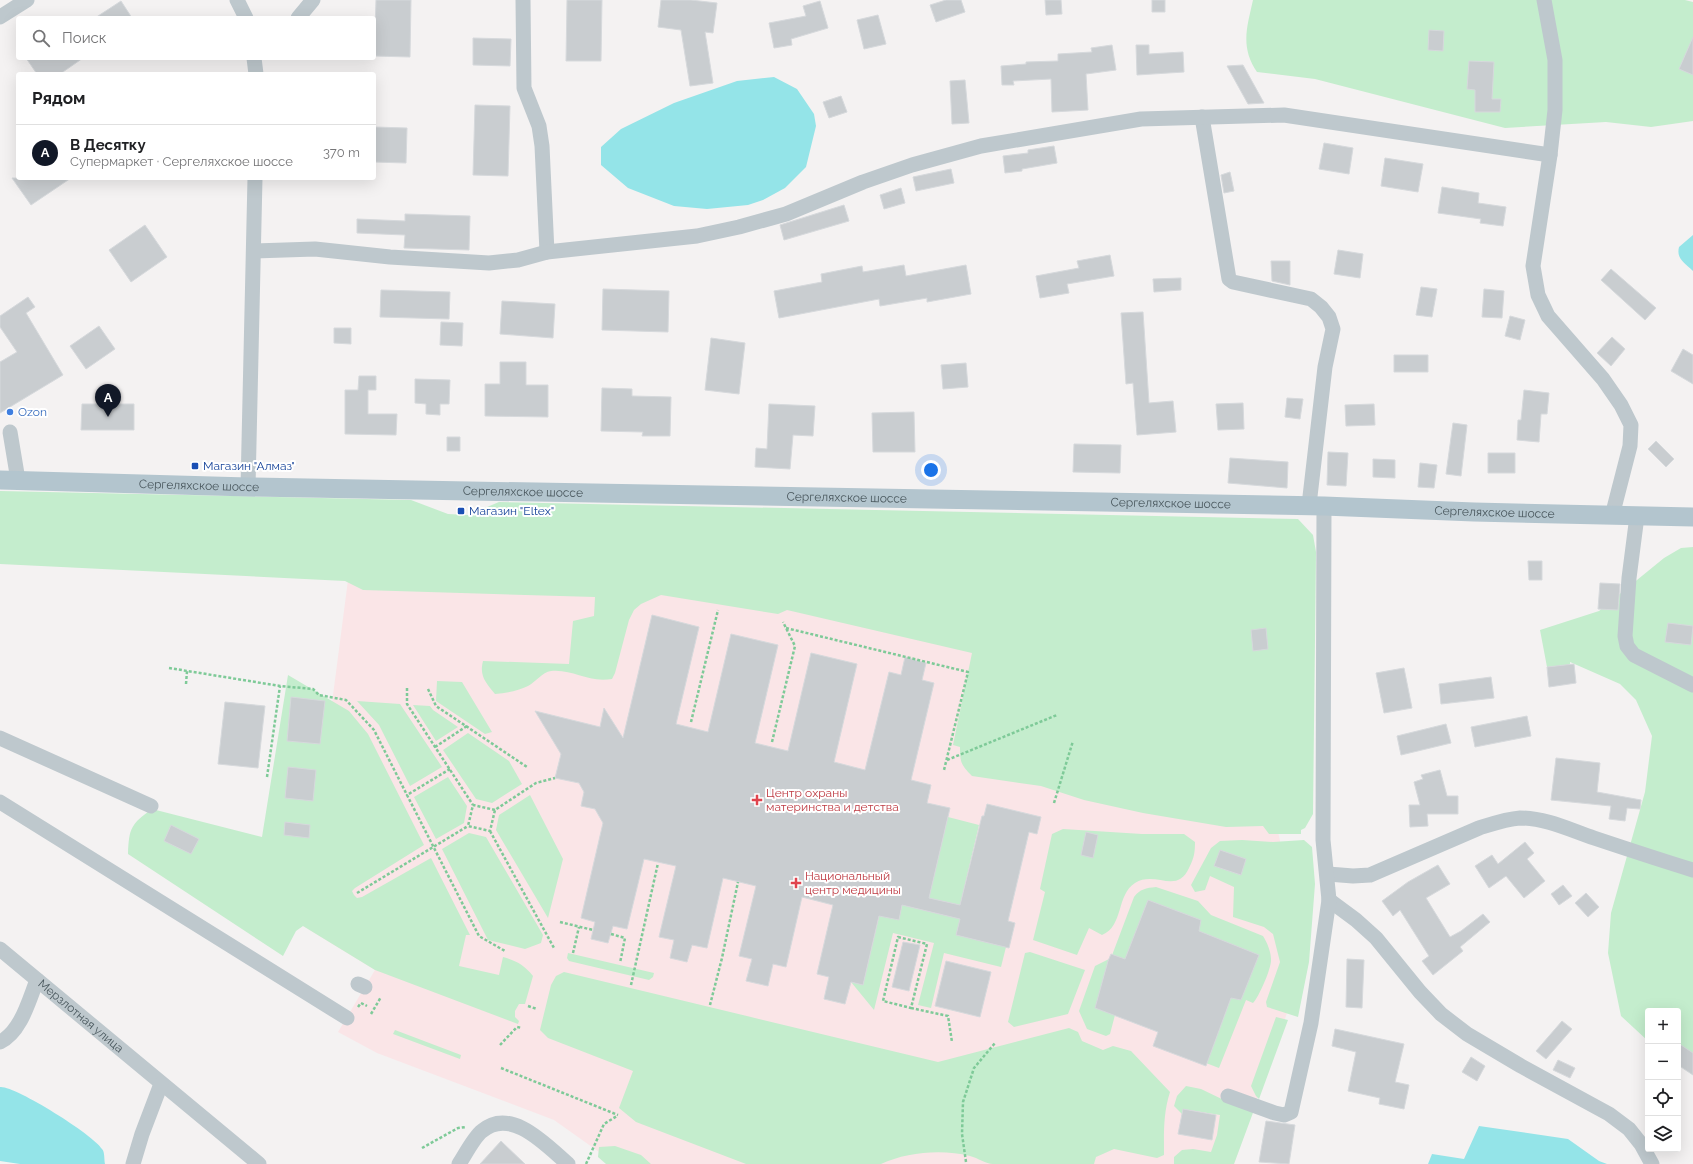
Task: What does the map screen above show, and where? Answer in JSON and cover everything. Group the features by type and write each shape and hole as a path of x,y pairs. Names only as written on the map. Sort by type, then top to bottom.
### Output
{"main road":[{"name":"Сергеляхское шоссе","path":"9,480 248,487 1317,506 1612,516 1693,517"}],"street":[{"path":"0,17 27,0"},
{"path":"237,0 245,16"},
{"path":"300,16 313,0"},
{"path":"523,0 524,88 539,126 542,146 547,252"},
{"path":"1544,0 1555,60 1555,110 1550,155 1533,266 1538,295 1548,316 1603,379 1621,405 1631,425 1630,446 1612,516"},
{"path":"254,251 314,249 489,263 518,260 547,252 697,236 739,227 786,214 863,182 912,165 981,146 1141,119 1202,116 1284,115 1550,155"},
{"path":"1202,116 1229,279 1233,282 1311,299 1321,307 1329,317 1333,329 1325,367 1317,506 1323,840 1328,874 1329,900 1312,1023 1291,1112 1284,1115 1275,1113 1228,1096"},
{"path":"248,487 255,180"},
{"path":"9,480 10,432"},
{"path":"1637,516 1629,578 1625,636 1627,646 1634,655 1693,685"},
{"path":"0,738 151,806"},
{"path":"0,802 277,976 347,1018"},
{"path":"1328,874 1353,876 1370,875 1479,828 1494,823 1520,818 1540,820 1559,825 1693,870"},
{"path":"1329,900 1356,920 1376,938 1420,992 1442,1014 1467,1034 1521,1066 1609,1114 1633,1134 1641,1144 1652,1164"},
{"name":"Мерзлотная улица","path":"0,949 259,1164"},
{"path":"0,1042 4,1040 16,1027 37,980"},
{"path":"133,1164 142,1134 161,1084"},
{"path":"459,1164 481,1131 492,1124 509,1122 533,1133 568,1164"}],"path":[{"path":"691,722 718,610"},
{"path":"772,742 795,646 783,622"},
{"path":"786,628 968,672 944,770"},
{"path":"169,668 280,686 312,689 320,695 346,700 374,730 479,936 505,951"},
{"path":"186,684 187,671"},
{"path":"267,777 280,686"},
{"path":"407,688 407,704 473,805 494,810 536,783 555,778"},
{"path":"428,689 436,706 527,767"},
{"path":"947,760 1057,714"},
{"path":"435,747 467,726"},
{"path":"1054,803 1073,741"},
{"path":"407,795 450,769"},
{"path":"468,826 473,805"},
{"path":"494,810 490,831 554,948"},
{"path":"357,893 468,826 490,831"},
{"path":"631,985 658,863"},
{"path":"710,1005 722,958 738,882"},
{"path":"560,922 593,930"},
{"path":"573,952 578,927"},
{"path":"610,934 625,938 620,963"},
{"path":"912,1008 927,944 898,937 883,1001 912,1008 948,1016 952,1042"},
{"path":"371,1014 381,997"},
{"path":"358,1007 361,1003 367,1006 364,1011"},
{"path":"528,1006 537,1009"},
{"path":"500,1045 517,1027 522,1028"},
{"path":"966,1162 962,1134 963,1102 974,1068 995,1043"},
{"path":"501,1068 618,1115 604,1124 586,1164"},
{"path":"422,1148 458,1128 468,1126 481,1131"}],"shaded area":[{"name":"Национальный центр медицины","path":"348,580 1232,609 1280,841 1294,993 1234,1164 616,1164 554,1120 377,1053 338,1032 375,970 303,926"}],"green space":[{"path":"1253,0 1685,0 1693,2 1693,121 1651,127 1606,122 1505,128 1315,79 1257,72 1248,54 1246,37"},
{"path":"0,491 411,500 448,514 468,515 499,502 1298,519 1313,535 1316,552 1313,814 1305,828 1301,830 1301,834 1269,834 1263,826 1226,827 1143,813 1084,800 1041,786 972,776 965,769 962,763 960,747 953,745 972,653 787,610 778,614 661,595 641,604 634,610 629,620 615,673 612,679 595,679 567,672 551,671 545,673 524,688 512,692 495,694 484,679 482,671 483,661 569,664 573,621 594,616 595,597 363,590 345,581 0,564"},
{"path":"1693,547 1693,1075 1681,1066 1681,1008 1645,1008 1645,1038 1621,1016 1608,953 1611,913 1645,792 1652,736 1636,700 1620,684 1570,662 1570,665 1547,667 1540,630 1599,611 1664,558 1681,548"},
{"path":"288,675 349,711 368,734 424,845 355,888 352,891 354,895 357,898 362,897 431,858 470,935 466,935 459,966 499,975 503,957 520,964 533,976 525,1004 519,1004 515,1011 515,1017 519,1021 518,1024 375,970 303,926 296,931 283,956 128,854 129,838 132,827 152,809 262,837"},
{"path":"437,681 462,682 492,732 485,734 436,701"},
{"path":"357,701 400,704 442,767 410,786 379,725"},
{"path":"413,705 430,706 433,710 458,727 436,741"},
{"path":"468,733 509,761 522,784 492,803 476,799 443,750"},
{"path":"448,777 467,806 464,823 436,839 414,797"},
{"path":"530,795 563,859 548,918 496,830 499,815"},
{"path":"948,817 979,825 960,905 929,898"},
{"path":"1063,829 1142,834 1184,834 1195,842 1194,855 1184,876 1178,880 1143,880 1135,883 1129,888 1122,902 1114,925 1109,931 1102,935 1089,928 1077,955 1033,940 1045,892 1040,889 1052,834"},
{"path":"469,833 486,837 543,935 541,943 525,949 488,940 442,849"},
{"path":"1242,840 1273,842 1304,840 1312,847 1315,884 1309,962 1298,1017 1267,1007 1266,1002 1280,962 1273,934 1264,927 1233,917 1234,887 1210,876 1205,890 1195,892 1191,885 1211,848 1220,841"},
{"path":"1156,887 1198,901 1211,915 1263,936 1266,941 1271,956 1271,963 1265,982 1253,1003 1246,1000 1219,1068 1156,1044 1160,1031 1115,1015 1110,1034 1106,1036 1087,1029 1079,1011 1095,966 1111,958 1134,897 1144,889"},
{"path":"883,900 899,920 902,905 960,919 956,935 1006,947 1001,967 944,953 931,1008 918,1005 934,943 893,933 874,1010 851,982 863,985"},
{"path":"1030,952 1085,970 1068,1014 1014,1027 1008,1022 1025,953"},
{"path":"568,953 654,973 653,977 649,980 569,961 567,958"},
{"path":"564,972 938,1062 1069,1028 1078,1032 1082,1041 1103,1050 1113,1046 1131,1051 1170,1092 1165,1116 1164,1155 1157,1158 1114,1149 1096,1157 1094,1164 993,1164 970,1156 936,1152 913,1154 881,1164 746,1164 636,1122 619,1108 633,1071 548,1038 540,1030 551,985 556,976"},
{"path":"1276,1017 1288,1020 1259,1099 1251,1086"},
{"path":"395,1030 461,1055 460,1059 393,1034"},
{"path":"1186,1086 1201,1089 1228,1102 1254,1110 1234,1164 1174,1164 1174,1157 1182,1150 1193,1149 1211,1152 1217,1135 1220,1115 1183,1109 1182,1114 1174,1106 1177,1096"},
{"path":"615,1146 641,1155 651,1164 606,1164 598,1157 599,1147"}],"water":[{"path":"774,77 797,89 814,114 816,126 806,167 785,188 763,200 748,205 707,209 674,206 628,188 601,165 601,147 621,129 674,103 737,81"},
{"path":"1693,235 1693,271 1680,258 1678,251 1679,247"},
{"path":"0,1087 21,1094 36,1102 85,1133 103,1150 105,1164 20,1164 0,1161"},
{"path":"1479,1126 1568,1139 1599,1161 1607,1164 1428,1164 1432,1154 1464,1159"}],"building":[{"path":"376,0 411,0 410,57 376,56"},
{"path":"567,0 602,0 601,61 566,61"},
{"path":"661,0 691,0 717,3 713,33 705,32 713,83 690,86 681,30 658,27"},
{"path":"946,0 961,0 965,12 936,22 930,5"},
{"path":"1045,0 1061,0 1062,14 1046,15"},
{"path":"1152,0 1165,0 1165,12 1152,12"},
{"path":"121,1 131,16 98,16"},
{"path":"820,1 828,28 791,39 792,45 774,48 769,23 806,16 803,6"},
{"path":"878,15 886,44 864,49 857,20"},
{"path":"1429,30 1444,31 1443,51 1428,50"},
{"path":"1693,37 1693,75 1679,69"},
{"path":"473,38 511,39 510,66 473,65"},
{"path":"1112,45 1116,70 1086,74 1088,110 1052,112 1051,79 1013,81 1014,85 1002,85 1001,66 1026,64 1026,62 1058,61 1058,54 1092,52 1091,48"},
{"path":"1136,45 1149,45 1149,54 1183,52 1184,72 1137,75"},
{"path":"27,60 80,60 63,72 36,72"},
{"path":"1469,61 1494,62 1492,99 1501,99 1500,112 1475,112 1475,90 1467,89"},
{"path":"1243,65 1264,103 1248,104 1227,66"},
{"path":"965,80 969,123 952,124 950,81"},
{"path":"841,96 847,112 829,118 823,102"},
{"path":"475,105 510,106 508,176 473,175"},
{"path":"376,127 407,128 406,163 376,162"},
{"path":"1324,143 1353,148 1349,174 1319,169"},
{"path":"1054,146 1057,163 1022,169 1022,171 1005,173 1003,156 1028,153 1028,150"},
{"path":"1385,158 1423,164 1418,192 1381,186"},
{"path":"951,169 954,183 916,191 913,177"},
{"path":"1230,172 1234,191 1224,193 1221,175"},
{"path":"12,178 16,178 16,180 68,180 31,205"},
{"path":"1442,187 1479,193 1478,203 1506,207 1503,226 1480,223 1481,219 1438,213"},
{"path":"901,188 905,203 884,209 880,195"},
{"path":"844,205 849,221 784,240 780,225"},
{"path":"405,214 470,216 469,250 404,248 405,235 357,233 357,219 405,221"},
{"path":"145,225 167,257 131,282 109,250"},
{"path":"1338,250 1363,254 1360,278 1334,274"},
{"path":"1110,255 1114,276 1067,284 1069,293 1040,298 1036,276 1079,268 1077,261"},
{"path":"1271,261 1290,261 1290,285 1272,281"},
{"path":"904,265 906,276 966,265 971,294 927,302 927,298 880,306 879,299 779,318 774,291 822,282 821,274 862,266 863,272"},
{"path":"1611,269 1656,308 1645,320 1601,280"},
{"path":"1181,278 1181,290 1154,292 1153,279"},
{"path":"1421,287 1437,289 1432,317 1416,315"},
{"path":"603,289 669,291 668,332 602,330"},
{"path":"1484,289 1504,291 1502,318 1482,317"},
{"path":"381,290 450,292 449,319 380,317"},
{"path":"28,297 35,307 26,313 63,375 0,413 0,362 17,352 0,327 0,316"},
{"path":"502,301 555,304 553,338 500,334"},
{"path":"1143,312 1149,403 1173,401 1176,432 1137,435 1133,383 1126,384 1121,313"},
{"path":"1510,316 1525,320 1520,340 1505,336"},
{"path":"441,322 463,323 462,346 440,345"},
{"path":"99,326 115,349 86,369 70,346"},
{"path":"334,328 351,328 351,344 334,343"},
{"path":"1612,337 1625,349 1611,366 1597,353"},
{"path":"711,338 745,343 739,394 705,390"},
{"path":"1683,349 1693,355 1693,384 1671,371"},
{"path":"1394,355 1428,355 1428,372 1394,372"},
{"path":"500,362 526,362 526,385 548,385 548,417 485,416 485,384 500,384"},
{"path":"966,363 968,387 943,389 941,365"},
{"path":"359,376 376,376 376,390 368,390 368,414 397,414 396,435 345,434 345,390 358,390"},
{"path":"415,379 450,380 449,404 440,404 440,415 426,414 426,404 415,403"},
{"path":"602,388 632,389 632,396 671,397 670,436 642,436 643,432 601,431"},
{"path":"1524,390 1549,393 1547,414 1541,414 1539,442 1517,440 1518,420 1521,420"},
{"path":"1287,398 1303,399 1300,419 1285,417"},
{"path":"1243,403 1244,429 1218,430 1216,404"},
{"path":"82,404 134,404 134,430 81,430"},
{"path":"769,404 815,406 813,436 793,435 790,469 755,467 756,448 767,449"},
{"path":"1374,404 1375,425 1346,426 1345,405"},
{"path":"914,412 915,452 873,452 872,413"},
{"path":"1453,423 1467,425 1461,476 1446,474"},
{"path":"447,437 460,437 460,451 447,451"},
{"path":"1656,441 1674,459 1666,467 1648,449"},
{"path":"1074,444 1121,445 1120,473 1073,472"},
{"path":"1328,452 1348,453 1346,486 1327,485"},
{"path":"1488,453 1515,453 1515,473 1488,473"},
{"path":"1230,458 1288,462 1287,488 1228,483"},
{"path":"1373,459 1395,460 1395,478 1373,477"},
{"path":"1420,463 1437,465 1434,488 1418,487"},
{"path":"1528,561 1542,561 1542,580 1529,580"},
{"path":"1600,583 1620,584 1618,610 1598,609"},
{"path":"652,615 699,627 676,724 708,732 731,634 778,645 755,743 788,751 811,653 857,664 834,762 865,770 889,672 901,675 905,657 926,663 922,680 934,683 911,780 931,785 927,803 950,808 929,898 960,905 982,816 984,816 987,804 1041,817 1037,834 1029,832 1008,921 1015,923 1009,948 956,935 960,919 902,905 899,920 879,916 863,985 851,982 845,1004 824,999 829,977 817,974 833,905 802,897 786,967 773,964 768,986 746,981 752,959 739,956 756,886 723,878 707,948 692,945 687,962 670,958 674,940 659,937 676,866 644,859 627,929 613,926 608,943 591,939 595,922 581,918 603,823 595,809 581,806 584,792 579,783 555,778 561,754 535,711 600,727 604,708 623,738"},
{"path":"1668,623 1693,626 1691,645 1665,642"},
{"path":"1266,628 1268,649 1253,651 1251,630"},
{"path":"1574,664 1576,683 1549,687 1547,667"},
{"path":"1404,668 1412,708 1384,713 1376,673"},
{"path":"1491,677 1494,698 1441,704 1439,684"},
{"path":"291,697 325,701 320,744 287,741"},
{"path":"225,702 265,706 258,768 218,764"},
{"path":"1527,716 1531,736 1475,747 1471,727"},
{"path":"1446,724 1451,743 1401,755 1397,736"},
{"path":"1556,758 1600,763 1597,792 1641,800 1640,809 1627,808 1625,821 1609,819 1611,806 1551,800"},
{"path":"288,767 316,770 313,801 285,798"},
{"path":"1440,770 1447,796 1458,796 1458,814 1427,814 1428,826 1410,827 1409,805 1420,805 1414,782 1423,779 1421,775"},
{"path":"285,822 310,825 309,838 284,835"},
{"path":"171,825 199,839 191,854 164,841"},
{"path":"1086,832 1098,835 1093,858 1081,855"},
{"path":"1525,842 1534,853 1527,859 1545,881 1524,898 1506,876 1489,888 1475,866 1492,855 1498,864"},
{"path":"1220,850 1246,859 1241,875 1214,866"},
{"path":"1438,865 1450,884 1426,898 1450,937 1461,931 1483,914 1490,922 1460,947 1463,951 1433,975 1422,961 1429,956 1400,910 1393,916 1382,901 1408,882"},
{"path":"1563,885 1572,896 1559,905 1551,894"},
{"path":"1586,893 1599,907 1588,917 1575,903"},
{"path":"1148,900 1201,920 1199,931 1259,955 1241,1000 1231,998 1206,1066 1153,1046 1158,1032 1095,1008 1111,954 1125,959"},
{"path":"903,942 920,945 909,991 892,987"},
{"path":"1347,959 1364,960 1362,1008 1346,1007"},
{"path":"946,961 991,972 980,1017 935,1006"},
{"path":"1562,1021 1572,1029 1546,1059 1536,1051"},
{"path":"1335,1029 1404,1044 1395,1082 1409,1085 1404,1109 1379,1104 1380,1098 1348,1091 1356,1052 1332,1046"},
{"path":"1681,1045 1693,1053 1693,1075 1681,1067"},
{"path":"1471,1057 1485,1066 1477,1081 1462,1072"},
{"path":"1558,1060 1575,1068 1570,1078 1553,1070"},
{"path":"1183,1109 1216,1115 1212,1140 1178,1134"},
{"path":"1266,1121 1295,1125 1289,1164 1259,1162"},
{"path":"501,1141 525,1164 480,1164"}],"place":[{"name":"Ozon","path":"10,412"},
{"name":"В Десятку","path":"108,417"},
{"name":"Магазин \"Алмаз\"","path":"195,466"},
{"name":"Магазин \"Eltex\"","path":"461,511"},
{"name":"Центр охраны материнства и детства","path":"757,800"},
{"name":"Национальный центр медицины","path":"796,883"}]}
